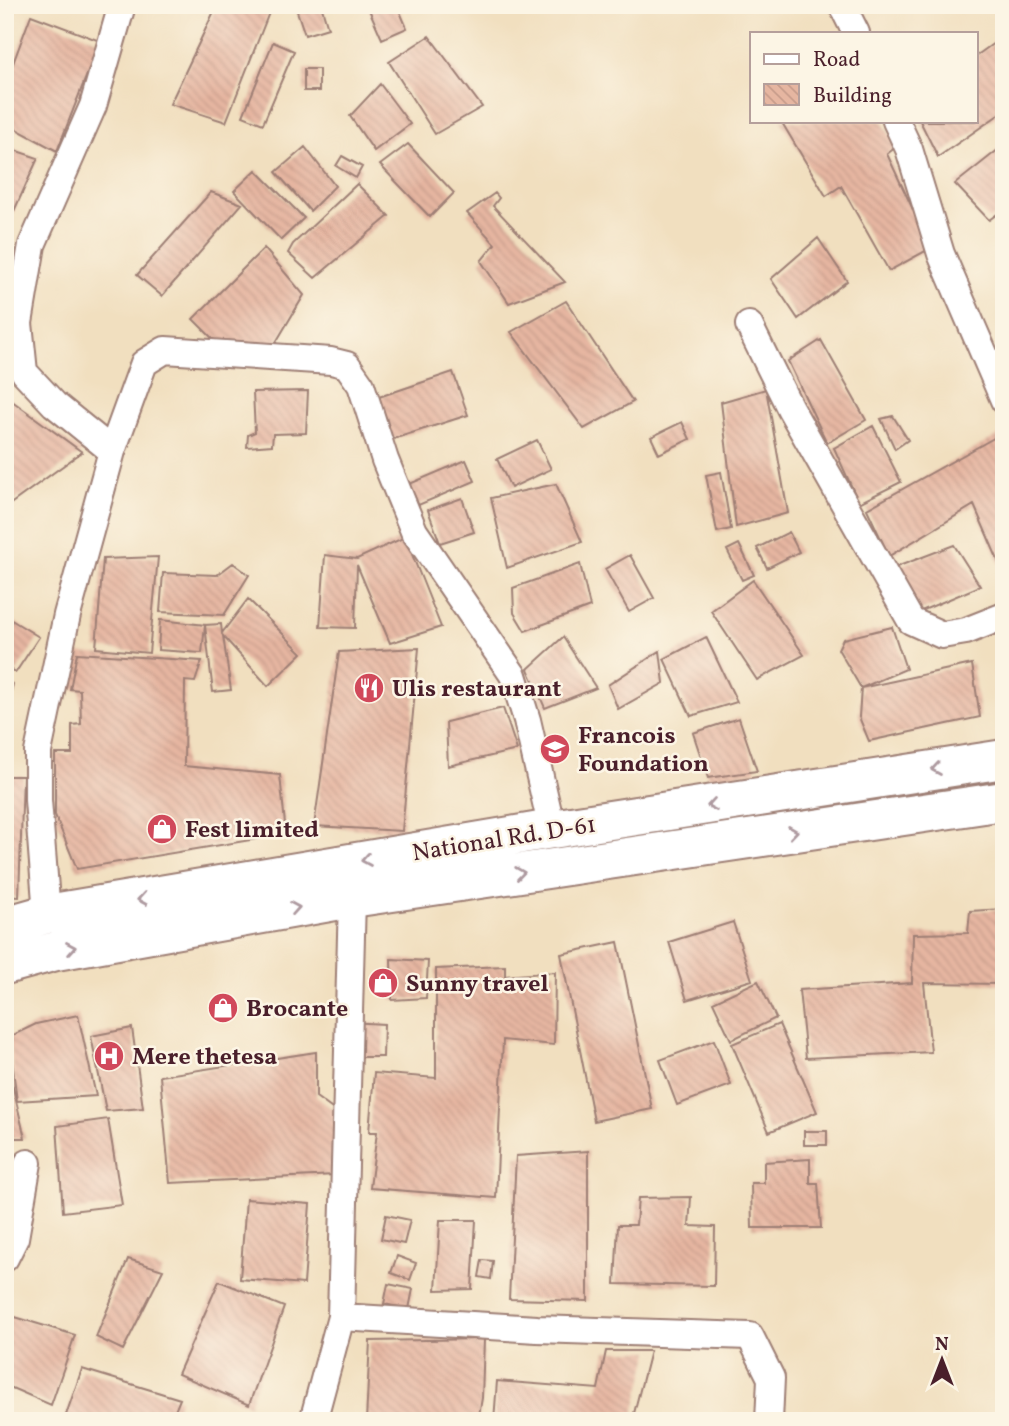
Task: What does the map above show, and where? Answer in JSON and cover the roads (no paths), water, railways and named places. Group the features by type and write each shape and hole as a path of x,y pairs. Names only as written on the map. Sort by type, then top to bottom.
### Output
{"highway":[{"name":"National Rd. D-61","path":"5,926 47,914 552,830 1004,759"},
{"name":"National Rd. D-61","path":"5,965 56,951 352,898 1004,801"}],"street":[{"path":"112,451 54,404 15,367 19,323 32,245 93,106 122,5"},
{"path":"842,5 856,32"},
{"path":"896,122 909,149 941,254 1004,400"},
{"path":"749,325 790,408 911,621 942,635 966,631 1004,617"},
{"path":"47,914 38,800 38,752 67,615 112,451 144,363 165,351 331,360 347,365 361,385 385,460 414,531 513,675 527,720 552,830"},
{"path":"313,1421 341,1317 352,898"},
{"path":"5,1258 15,1238 28,1163"},
{"path":"341,1317 537,1329 750,1336 771,1378 769,1421"}],"place":[{"name":"Ulis restaurant","path":"369,688"},
{"name":"Francois Foundation","path":"555,749"},
{"name":"Fest limited","path":"162,829"},
{"name":"Sunny travel","path":"383,983"},
{"name":"Brocante","path":"223,1008"},
{"name":"Mere thetesa","path":"109,1056"}]}
